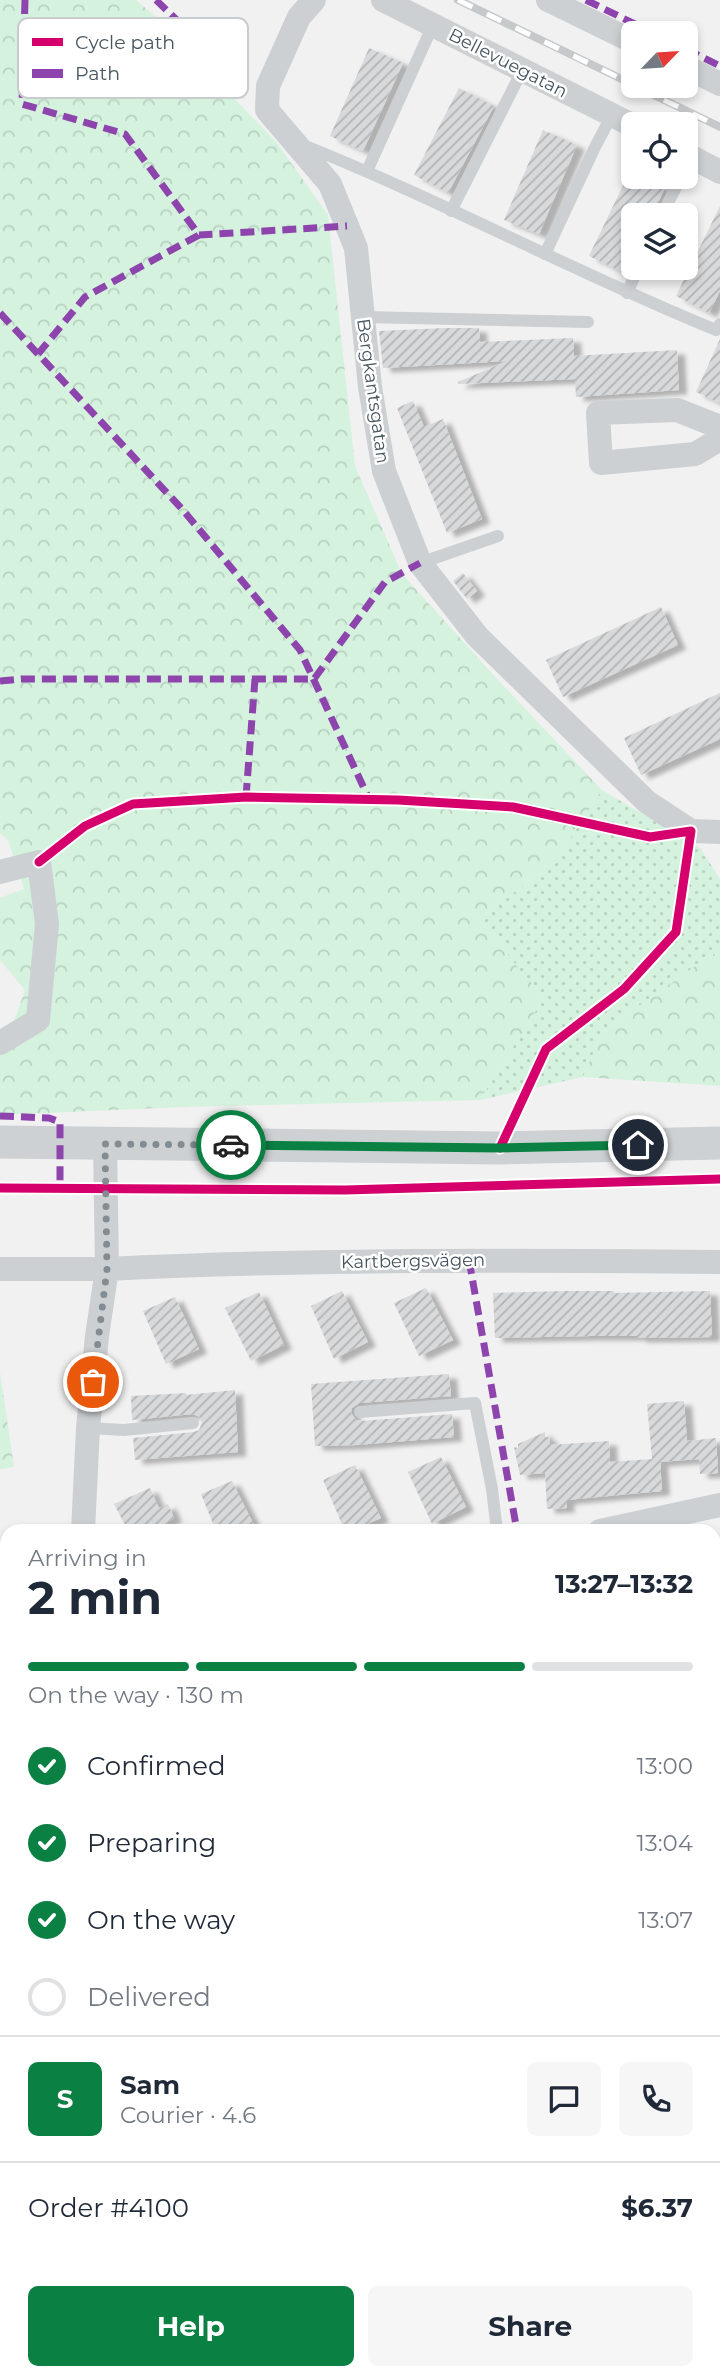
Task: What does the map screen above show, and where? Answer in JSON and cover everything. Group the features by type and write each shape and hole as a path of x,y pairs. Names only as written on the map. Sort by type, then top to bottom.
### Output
{"main road":[{"path":"0,1142 500,1148 720,1143"}],"street":[{"name":"Bergkantsgatan","path":"314,0 299,17 268,86 267,110 330,184 356,248 370,387 384,471 420,563 477,636 647,802 691,831 720,832"},
{"name":"Bellevuegatan","path":"383,0 621,120"},
{"path":"548,0 621,35"},
{"path":"698,73 720,84"},
{"path":"698,167 720,172"},
{"path":"720,426 677,410 598,413 601,463 695,454 720,439"},
{"path":"0,872 39,862 47,924 38,1020 0,1043"},
{"path":"83,1524 88,1429 107,1269 105,1144"},
{"name":"Kartbergsvägen","path":"0,1269 107,1269 210,1264 455,1260 720,1262"},
{"path":"632,1524 720,1505"}],"lane":[{"path":"367,171 433,25"},
{"path":"452,211 523,69"},
{"path":"545,254 595,147 621,123"},
{"path":"296,142 367,171 627,292 716,330 720,324"},
{"path":"627,292 632,280"},
{"path":"363,317 588,322"},
{"path":"420,563 498,536"},
{"path":"360,1412 475,1403 496,1524"},
{"path":"88,1429 124,1430 193,1423"}],"green space":[{"path":"0,0 136,0 157,18 18,18 18,98 234,98 277,143 328,215 355,466 402,574 602,790 554,863 478,919 544,998 480,1100 183,1107 0,1115 0,1033 10,1033 25,990 0,960 0,898 24,889 8,840 0,833"},
{"path":"602,790 700,848 720,879 720,953 712,954 602,1032 583,1077 480,1100 544,998 478,919 554,863"},
{"path":"720,953 720,1086 583,1077 602,1032 712,954"},
{"path":"0,1372 14,1467 0,1469"}],"building":[{"path":"369,48 403,63 363,151 330,136"},
{"path":"459,88 494,106 448,193 414,175"},
{"path":"543,130 577,145 539,234 504,220"},
{"path":"621,189 665,189 658,203 621,203 621,272 589,256"},
{"path":"720,206 720,291 709,313 676,296 684,280 698,280 698,251"},
{"path":"479,328 480,342 573,338 574,356 677,350 679,390 576,397 575,379 458,384 507,361 383,368 379,331"},
{"path":"720,339 720,403 696,392"},
{"path":"413,401 424,427 443,419 482,519 447,533 397,408"},
{"path":"463,573 477,591 467,599 453,581"},
{"path":"661,607 678,645 563,697 546,660"},
{"path":"720,693 720,739 641,775 624,738"},
{"path":"426,1288 453,1340 419,1356 394,1303"},
{"path":"342,1291 368,1342 334,1359 311,1306"},
{"path":"710,1291 712,1337 495,1338 493,1293"},
{"path":"259,1292 284,1345 251,1361 225,1308"},
{"path":"175,1297 199,1349 166,1364 143,1311"},
{"path":"449,1374 451,1396 359,1403 352,1408 351,1413 356,1420 361,1421 452,1414 454,1437 315,1446 311,1384"},
{"path":"235,1390 238,1452 135,1460 133,1438 194,1432 199,1430 202,1423 200,1417 193,1414 132,1420 131,1396 186,1395"},
{"path":"684,1401 687,1441 716,1438 718,1473 700,1474 699,1459 660,1462 662,1491 566,1500 567,1508 547,1509 545,1473 520,1475 514,1447 518,1448 518,1444 545,1432 550,1445 609,1441 610,1462 652,1459 647,1404"},
{"path":"441,1457 466,1507 432,1524 408,1472"},
{"path":"355,1465 381,1518 367,1524 342,1524 323,1480"},
{"path":"232,1481 254,1524 213,1524 201,1494"},
{"path":"150,1488 159,1508 168,1504 174,1518 168,1524 124,1524 114,1504"}],"railway":[{"path":"458,0 621,79"},
{"path":"660,98 720,127"}],"marked path":[{"path":"24,18 25,0"},
{"path":"156,0 175,18"},
{"path":"586,0 629,21"},
{"path":"698,55 720,66"},
{"path":"22,98 22,104 125,134 199,235 347,226"},
{"path":"38,354 85,297 199,235"},
{"path":"0,313 182,509 300,650 369,799"},
{"path":"0,681 314,679 385,582 420,563"},
{"path":"246,797 255,679"},
{"path":"0,1116 49,1118 60,1122 60,1189"},
{"path":"469,1260 516,1524"}],"cycle path":[{"path":"39,862 85,826 133,804 246,797 398,800 513,807 650,837 691,831 676,932 624,989 546,1049 500,1148"},
{"path":"0,1188 345,1190 720,1179"}],"way so far":[{"path":"93,1382 107,1269 105,1144 231,1145"}],"route":[{"path":"231,1145 500,1148 638,1145"}]}
